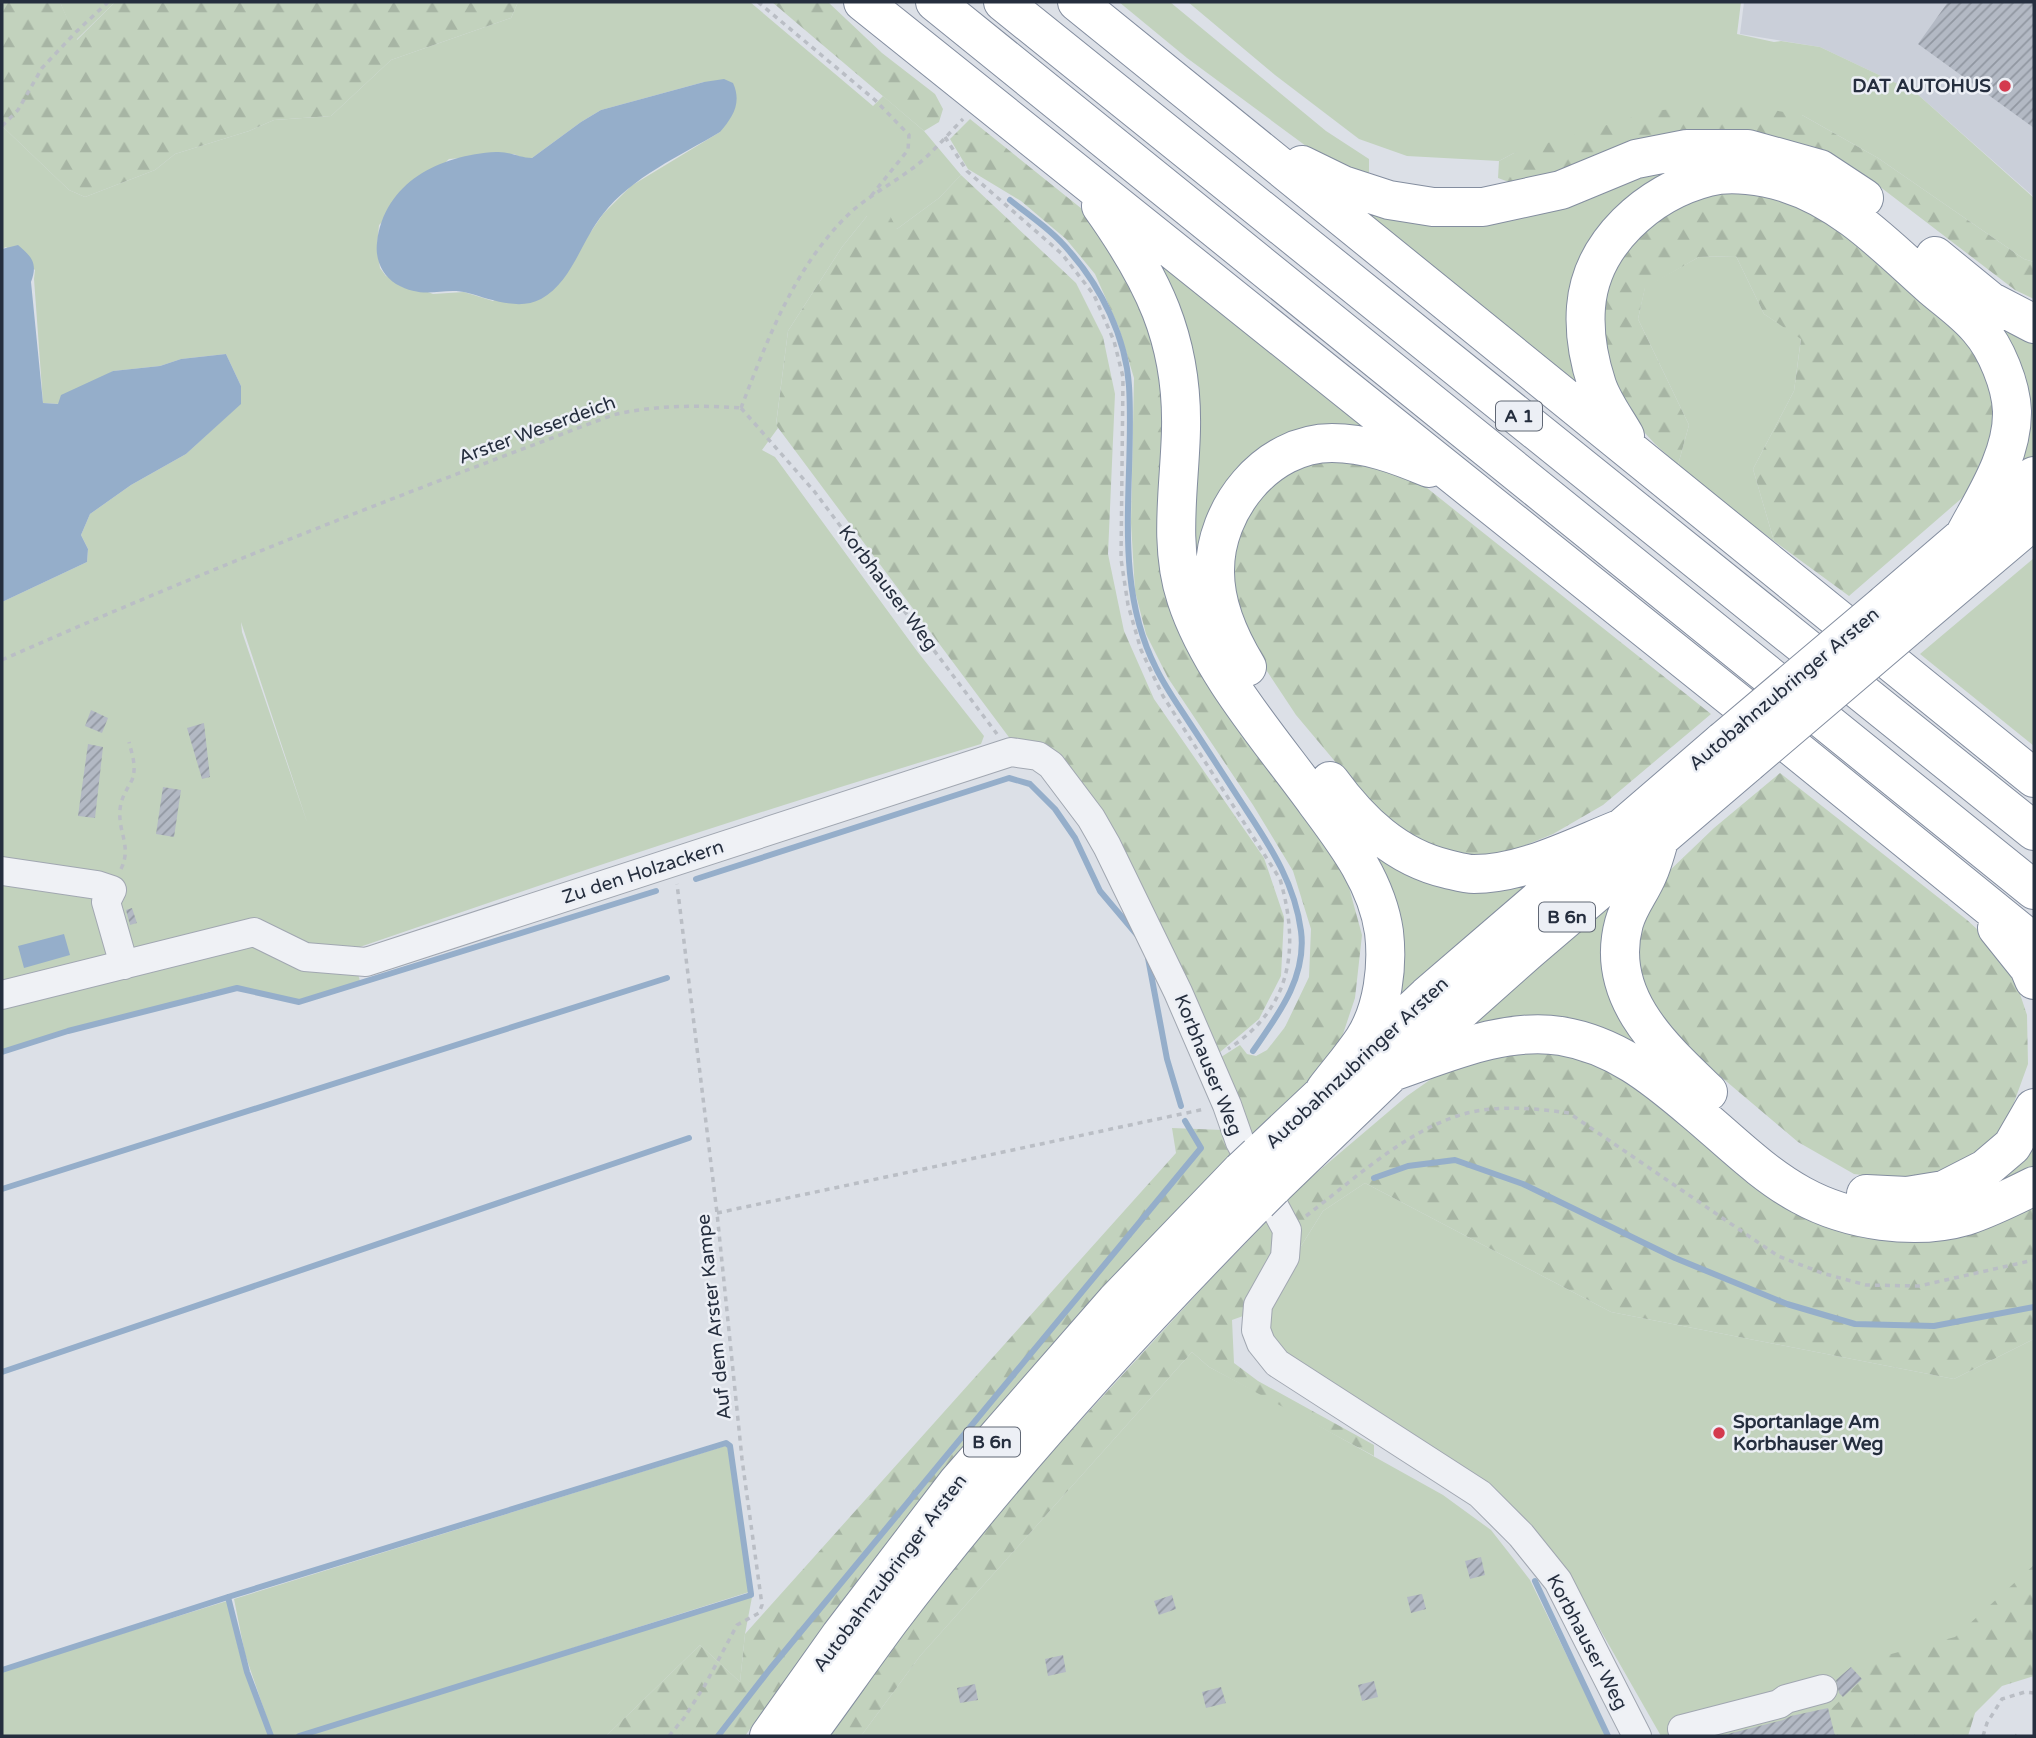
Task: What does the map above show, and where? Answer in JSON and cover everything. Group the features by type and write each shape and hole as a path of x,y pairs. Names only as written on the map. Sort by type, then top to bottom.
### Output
{"highway":[{"path":"863,2 2034,943"},
{"name":"A 1","path":"935,2 2034,890"},
{"name":"A 1","path":"1003,2 2034,831"},
{"path":"1077,2 2034,778"},
{"path":"1246,139 1343,185 1389,200 1433,207 1483,207 1561,190 1636,159 1687,149 1748,149 1820,169 1855,190 1990,301 2034,324"},
{"path":"1078,173 1146,275 1156,295 1176,359 1181,429 1177,560 1185,597 1216,661 1238,696 1337,830 1360,867 1376,901 1384,931 1385,963 1382,988 1365,1037 1325,1090"},
{"path":"1635,454 1598,387 1587,340 1586,306 1594,269 1621,230 1647,205 1673,189 1711,176 1752,175 1788,184 1840,209 1886,246 1980,329 2004,372 2012,411 2007,444 1996,475 1963,538"},
{"path":"1466,485 1406,458 1356,444 1329,443 1307,447 1272,464 1254,477 1238,495 1218,544 1214,571 1219,603 1228,632 1256,681 1351,809 1384,841 1426,864 1472,875 1517,868 1622,828"},
{"name":"Autobahnzubringer Arsten","path":"1897,614 1963,538 2034,476"},
{"name":"Autobahnzubringer Arsten","path":"806,1736 891,1619 1084,1386 1182,1279 1325,1090 1436,989 1622,828 1735,752 1897,614 2028,527"},
{"name":"Autobahnzubringer Arsten","path":"769,1736 840,1636 957,1483 1116,1301 1257,1179 1392,1072 1660,838 1735,752"},
{"path":"1660,838 1648,875 1623,924 1620,952 1625,985 1635,1011 1678,1063 1722,1105 1787,1158 1825,1179 1865,1194 1907,1196 1944,1190 1985,1169 2012,1146 2034,1108"},
{"path":"1957,880 2029,968 2034,980"},
{"path":"1392,1072 1471,1044 1527,1035 1559,1035 1615,1052 1654,1076 1768,1173 1802,1196 1843,1212 1869,1220 1894,1222 1952,1218 1975,1212 2034,1186"}],"lane":[{"name":"Korbhauser Weg","path":"1012,752 1038,757 1051,765 1090,818 1145,920 1209,1062 1240,1142 1287,1230 1285,1257 1258,1306 1256,1330 1267,1352 1276,1363 1480,1494 1521,1535 1558,1581 1637,1736"},
{"name":"Zu den Holzackern","path":"2,995 254,932 305,957 366,962 1012,752"},
{"path":"2,871 97,885 112,890 106,902 124,965"},
{"path":"1684,1736 1682,1729 1779,1704 1786,1699 1823,1689"}],"path":[{"path":"2,126 18,110 43,68 108,2"},
{"path":"758,2 875,100 909,135 908,150 868,201"},
{"path":"741,408 764,349 799,276 824,241 853,210 916,166 966,116"},
{"path":"945,136 967,171 1062,254 1094,295 1114,341 1123,377 1121,559 1128,605 1141,650 1164,696 1280,879 1289,910 1287,972 1278,995 1264,1018 1242,1040 1209,1062"},
{"name":"Arster Weserdeich","path":"2,660 124,606 355,512 613,415 637,409 709,406 741,408"},
{"name":"Korbhauser Weg","path":"741,408 814,491 1012,752"},
{"path":"112,890 127,855 119,813 124,793 133,778 134,757 129,742"},
{"name":"Auf dem Arster Kampe","path":"669,1736 705,1685 737,1625 759,1613 762,1605 742,1460 717,1213 674,863"},
{"path":"717,1213 1227,1105"},
{"path":"1287,1230 1411,1137 1457,1116 1492,1109 1535,1109 1569,1113 1778,1256 1822,1273 1866,1285 1919,1286 2034,1260"},
{"path":"1983,1736 1987,1723 2002,1699 2025,1692 2034,1693"}],"shaded area":[{"path":"1744,2 2034,2 2034,197 1915,92 1820,47 1740,34"}],"green space":[{"path":"2,2 60,2 77,40 115,2 518,2 511,18 391,60 331,116 274,120 249,131 175,154 155,170 85,197 69,190 2,126"},
{"path":"60,2 115,2 76,40"},
{"path":"518,2 750,2 873,106 883,96 924,131 961,175 939,198 897,229 867,216 842,247 788,331 776,424 778,428 762,450 775,457 917,651 984,736 981,744 665,844 351,950 360,981 299,1000 237,987 212,991 2,1050 2,602 87,562 88,549 81,535 90,514 131,485 186,454 240,404 241,386 226,354 113,371 59,404 43,403 35,270 6,247 2,249 2,126 69,190 85,197 155,170 175,154 249,131 274,120 331,116 391,60 511,18","holes":["704,82 720,132 631,186 603,214 581,246 493,301 464,292 433,294 386,276 380,268 377,247 379,225 449,159 514,154 522,158 532,158 601,110","241,622 307,822 242,632"]},
{"path":"772,2 828,2 882,53 935,94 943,109 939,122 924,131"},
{"path":"1119,2 1170,2 1326,131 1369,159 1369,173 1356,175 1306,146 1187,58"},
{"path":"1188,2 1741,2 1737,34 1774,42 1820,47 1915,92 2034,198 2034,262 2024,259 1878,158 1802,115 1514,153 1499,161 1407,156 1359,139 1275,75"},
{"path":"1731,103 1802,115 1878,158 2024,259 2034,262 2034,299 2015,290 1879,186 1815,147 1767,135 1517,185 1498,178 1499,161 1514,153 1653,111"},
{"path":"970,119 1082,209 1119,252 1143,296 1167,387 1163,472 1292,798 1347,880 1362,935 1355,998 1342,1037 1323,1066 1248,1141 1218,1059 1240,1045 1247,1054 1256,1056 1267,1050 1285,1027 1309,977 1311,929 1293,871 1253,805 1168,678 1146,634 1135,591 1131,523 1134,378 1119,328 1095,274 1066,239 1021,201 968,169 950,139"},
{"path":"1665,162 1674,175 1603,412 1323,188 1388,211"},
{"path":"961,175 1076,283 1103,337 1115,394 1108,554 1124,631 1154,699 1264,858 1284,917 1281,976 1259,1019 1219,1053 1209,1037 1157,915 1115,839 1069,766 1041,743 1014,744 776,425 788,331 842,247 867,216 888,212 897,229 939,198"},
{"path":"1742,186 1833,218 1965,330 1999,408 1984,472 1962,498 1849,596 1774,541 1753,469 1794,391 1801,339 1764,314 1736,256 1699,257 1645,288 1638,319 1689,425 1678,465 1622,408 1602,371 1606,267 1670,203"},
{"path":"1135,233 1400,447 1234,666 1338,811 1541,874 1392,1009 1395,942 1207,628"},
{"path":"1736,256 1764,314 1801,338 1794,391 1753,469 1774,541 1707,491 1678,465 1689,425 1638,319 1645,287 1699,257"},
{"path":"1952,283 2034,333 2034,460 2001,489"},
{"path":"1332,459 1373,463 1422,484 1711,714 1603,805 1553,834 1504,854 1450,857 1385,821 1296,715 1259,659 1235,614 1232,529 1290,467"},
{"path":"2034,558 2034,746 1920,654"},
{"path":"1780,773 1967,920 1988,939 2012,970 2027,1015 2028,1064 2008,1119 1984,1149 1938,1174 1900,1180 1854,1174 1798,1142 1662,1027 1636,963 1641,921 1666,874 1714,828"},
{"path":"1625,886 1609,956 1731,1124 1808,1182 1857,1201 2034,1126 2034,1173 2008,1187 1866,1207 1464,1034"},
{"path":"1535,1048 1620,1070 1785,1202 2034,1201 2034,1339 1954,1379 1611,1312 1365,1183 1323,1211 1293,1259 1271,1306 1232,1320 1234,1363 1258,1381 1374,1445 1374,1456 1209,1367 1192,1352 920,1656 861,1736 826,1736 919,1609 1024,1482 1207,1283 1301,1186 1407,1096 1451,1065"},
{"path":"1172,1128 1223,1130 1234,1157 999,1410 860,1577 745,1736 606,1736 700,1645 740,1682 745,1634 1176,1153"},
{"name":"Sportanlage Am Korbhauser Weg","path":"1365,1183 1611,1312 1954,1379 2034,1339 2034,1570 1862,1736 1661,1736 1562,1563 1490,1487 1276,1354 1265,1327 1271,1306 1293,1259 1323,1211"},
{"path":"1192,1352 1209,1367 1443,1495 1491,1530 1530,1580 1606,1736 861,1736 920,1656"},
{"path":"728,1447 749,1592 295,1736 273,1736 245,1654 234,1599"},
{"path":"2034,1565 2034,1676 2002,1686 1975,1713 1968,1736 1837,1736 1830,1710 1863,1679 1850,1665 1955,1637"},
{"path":"752,1597 740,1682 700,1645 606,1736 304,1736"},
{"path":"227,1601 239,1651 270,1736 2,1736 2,1671"}],"water":[{"path":"724,79 733,83 737,97 735,109 725,126 720,132 642,178 615,201 595,225 561,282 541,299 514,304 459,291 416,292 396,284 383,271 378,261 377,249 382,222 391,203 403,188 418,176 436,166 475,154 501,152 532,158 601,110"},
{"path":"18,245 34,265 31,282 43,403 58,404 61,395 113,371 226,354 241,386 241,404 186,454 131,485 90,514 81,535 88,549 87,562 2,602 2,249"},
{"path":"64,934 70,955 24,968 18,946"}],"building":[{"name":"DAT AUTOHUS","path":"1948,2 2034,2 2034,128 1918,44"},
{"path":"91,710 108,718 102,733 85,726"},
{"path":"204,723 210,777 202,779 187,728"},
{"path":"88,744 103,747 95,818 78,816"},
{"path":"163,787 181,790 174,837 156,834"},
{"path":"132,908 137,923 130,925 126,910"},
{"path":"1481,1557 1485,1575 1470,1579 1465,1561"},
{"path":"1422,1594 1426,1609 1411,1613 1407,1597"},
{"path":"1172,1595 1176,1609 1159,1615 1154,1601"},
{"path":"1063,1655 1066,1672 1048,1676 1045,1659"},
{"path":"1851,1667 1862,1679 1843,1697 1839,1693 1836,1680"},
{"path":"1374,1681 1378,1697 1362,1701 1358,1685"},
{"path":"975,1684 978,1700 960,1703 957,1688"},
{"path":"1221,1687 1226,1703 1206,1708 1202,1692"},
{"path":"1828,1708 1835,1736 1720,1736 1791,1716"}],"waterway":[{"path":"1010,200 1064,245 1092,281 1110,314 1123,350 1129,386 1129,565 1142,634 1163,682 1265,839 1294,898 1301,931 1300,964 1289,995 1253,1051"},
{"path":"696,879 1009,778 1030,784 1055,809 1075,838 1100,891 1138,936"},
{"path":"2,1052 68,1031 237,988 299,1002 656,891"},
{"path":"1148,958 1167,1059 1181,1106"},
{"path":"2,1189 667,978"},
{"path":"718,1736 770,1669 1201,1148 1185,1121"},
{"path":"2,1372 689,1138"},
{"path":"1374,1178 1408,1166 1455,1160 1523,1184 1675,1258 1787,1304 1855,1324 1934,1326 2034,1307"},
{"path":"2,1670 726,1443 730,1446 751,1594"},
{"path":"1535,1581 1608,1736"},
{"path":"299,1736 751,1595"},
{"path":"228,1597 247,1672 271,1736"}],"place":[{"name":"DAT AUTOHUS","path":"2005,86"},
{"name":"Sportanlage Am Korbhauser Weg","path":"1719,1433"}]}
